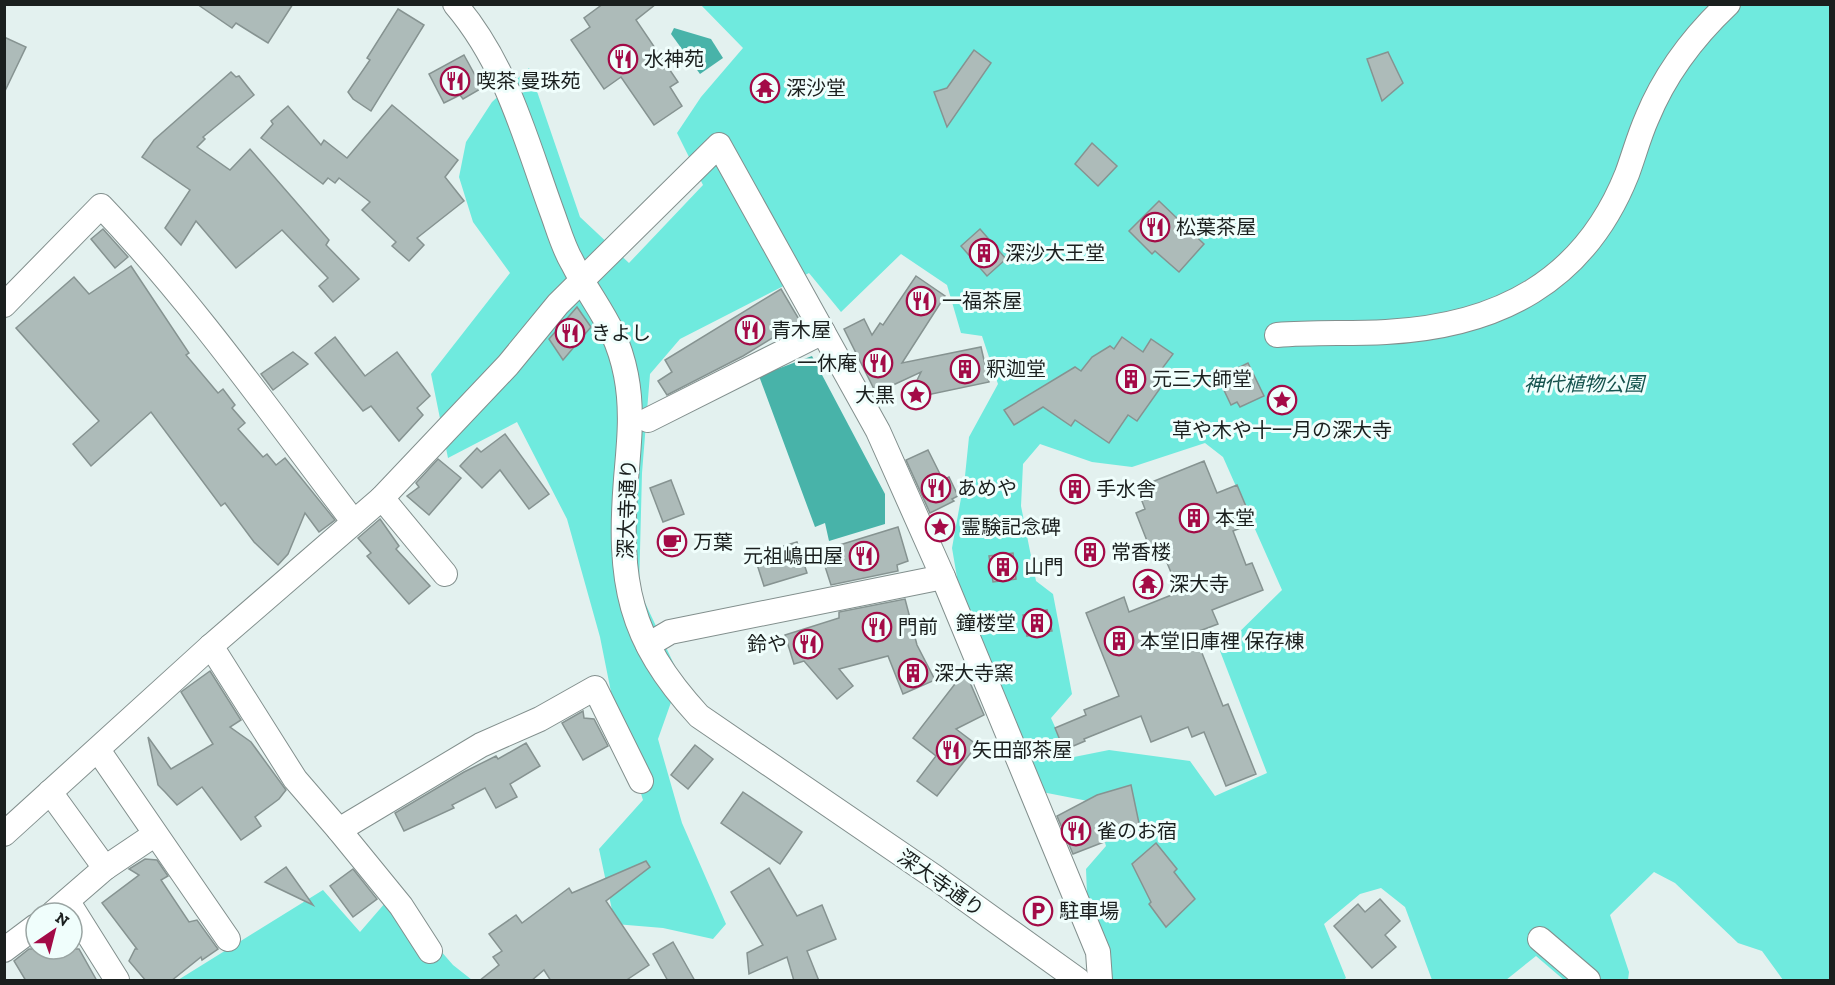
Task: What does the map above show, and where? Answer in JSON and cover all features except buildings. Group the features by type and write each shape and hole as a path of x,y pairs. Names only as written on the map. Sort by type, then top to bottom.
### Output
{"street":[{"name":"深大寺通り","path":"454,4 474,28 502,75 571,262 615,334 626,375 631,412 623,556 628,591 656,663 670,685 699,716 936,878 1078,981"},
{"path":"1277,335 1314,332 1385,332 1460,322 1489,314 1555,278 1603,221 1627,174 1657,94 1677,62 1728,4"},
{"path":"4,834 211,646 382,498 508,365 558,304 719,145 878,431 943,577 1098,952 1100,981"},
{"path":"4,305 101,206 125,231 214,341 353,521"},
{"path":"648,420 823,332"},
{"path":"382,498 445,574"},
{"path":"648,645 670,632 943,577"},
{"path":"211,646 295,779 401,906 430,951"},
{"path":"339,830 481,745 540,718 595,688 641,781"},
{"path":"98,750 154,835 228,939"},
{"path":"50,792 105,868"},
{"path":"69,901 105,868 154,835"},
{"path":"4,950 24,935"},
{"path":"84,938 117,981"},
{"path":"1540,939 1588,981"}],"green space":[{"name":"神代植物公園","path":"701,5 1830,5 1830,980 1783,980 1762,951 1738,943 1675,883 1654,872 1610,915 1629,972 1628,980 1564,980 1536,956 1506,980 1432,980 1405,907 1381,888 1360,894 1324,924 1346,978 1343,980 1085,980 1110,976 1087,895 1086,869 1106,846 1093,802 1042,792 960,595 952,548 965,476 969,437 998,384 982,336 961,333 947,285 901,254 841,312 809,273 680,339 650,374 642,473 639,590 680,677 658,739 682,823 726,924 713,939 663,928 615,924 599,849 643,800 613,702 600,637 567,519 517,422 448,458 431,374 510,273 473,222 459,177 466,142 492,102 529,68 580,217 629,263 703,185 677,133 701,97 743,48","holes":["1205,443 1223,457 1282,590 1220,651 1267,773 1215,796 1190,761 1109,750 1069,758 1051,718 1072,694 1053,594 1036,581 1021,506 1023,464 1040,444 1092,462 1132,467"]},
{"path":"323,890 360,932 392,895 453,965 472,980 178,980"}],"shaded area":[{"path":"674,28 711,39 723,58 700,74 671,34"},
{"path":"812,356 885,494 885,524 829,541 825,523 815,527 759,376"}],"place":[{"name":"水神苑","path":"623,59"},
{"name":"喫茶 曼珠苑","path":"455,81"},
{"name":"深沙堂","path":"765,88"},
{"name":"松葉茶屋","path":"1155,227"},
{"name":"深沙大王堂","path":"984,253"},
{"name":"一福茶屋","path":"921,301"},
{"name":"青木屋","path":"750,330"},
{"name":"きよし","path":"570,333"},
{"name":"一休庵","path":"878,363"},
{"name":"釈迦堂","path":"965,369"},
{"name":"元三大師堂","path":"1131,379"},
{"name":"大黒","path":"916,395"},
{"name":"草や木や十一月の深大寺","path":"1282,400"},
{"name":"あめや","path":"936,488"},
{"name":"手水舎","path":"1075,489"},
{"name":"本堂","path":"1194,518"},
{"name":"霊験記念碑","path":"940,527"},
{"name":"万葉","path":"672,542"},
{"name":"常香楼","path":"1090,552"},
{"name":"元祖嶋田屋","path":"864,556"},
{"name":"山門","path":"1003,567"},
{"name":"深大寺","path":"1148,584"},
{"name":"鐘楼堂","path":"1037,623"},
{"name":"門前","path":"877,627"},
{"name":"本堂旧庫裡 保存棟","path":"1119,641"},
{"name":"鈴や","path":"808,644"},
{"name":"深大寺窯","path":"913,673"},
{"name":"矢田部茶屋","path":"951,750"},
{"name":"雀のお宿","path":"1076,831"},
{"name":"駐車場","path":"1038,911"}]}
